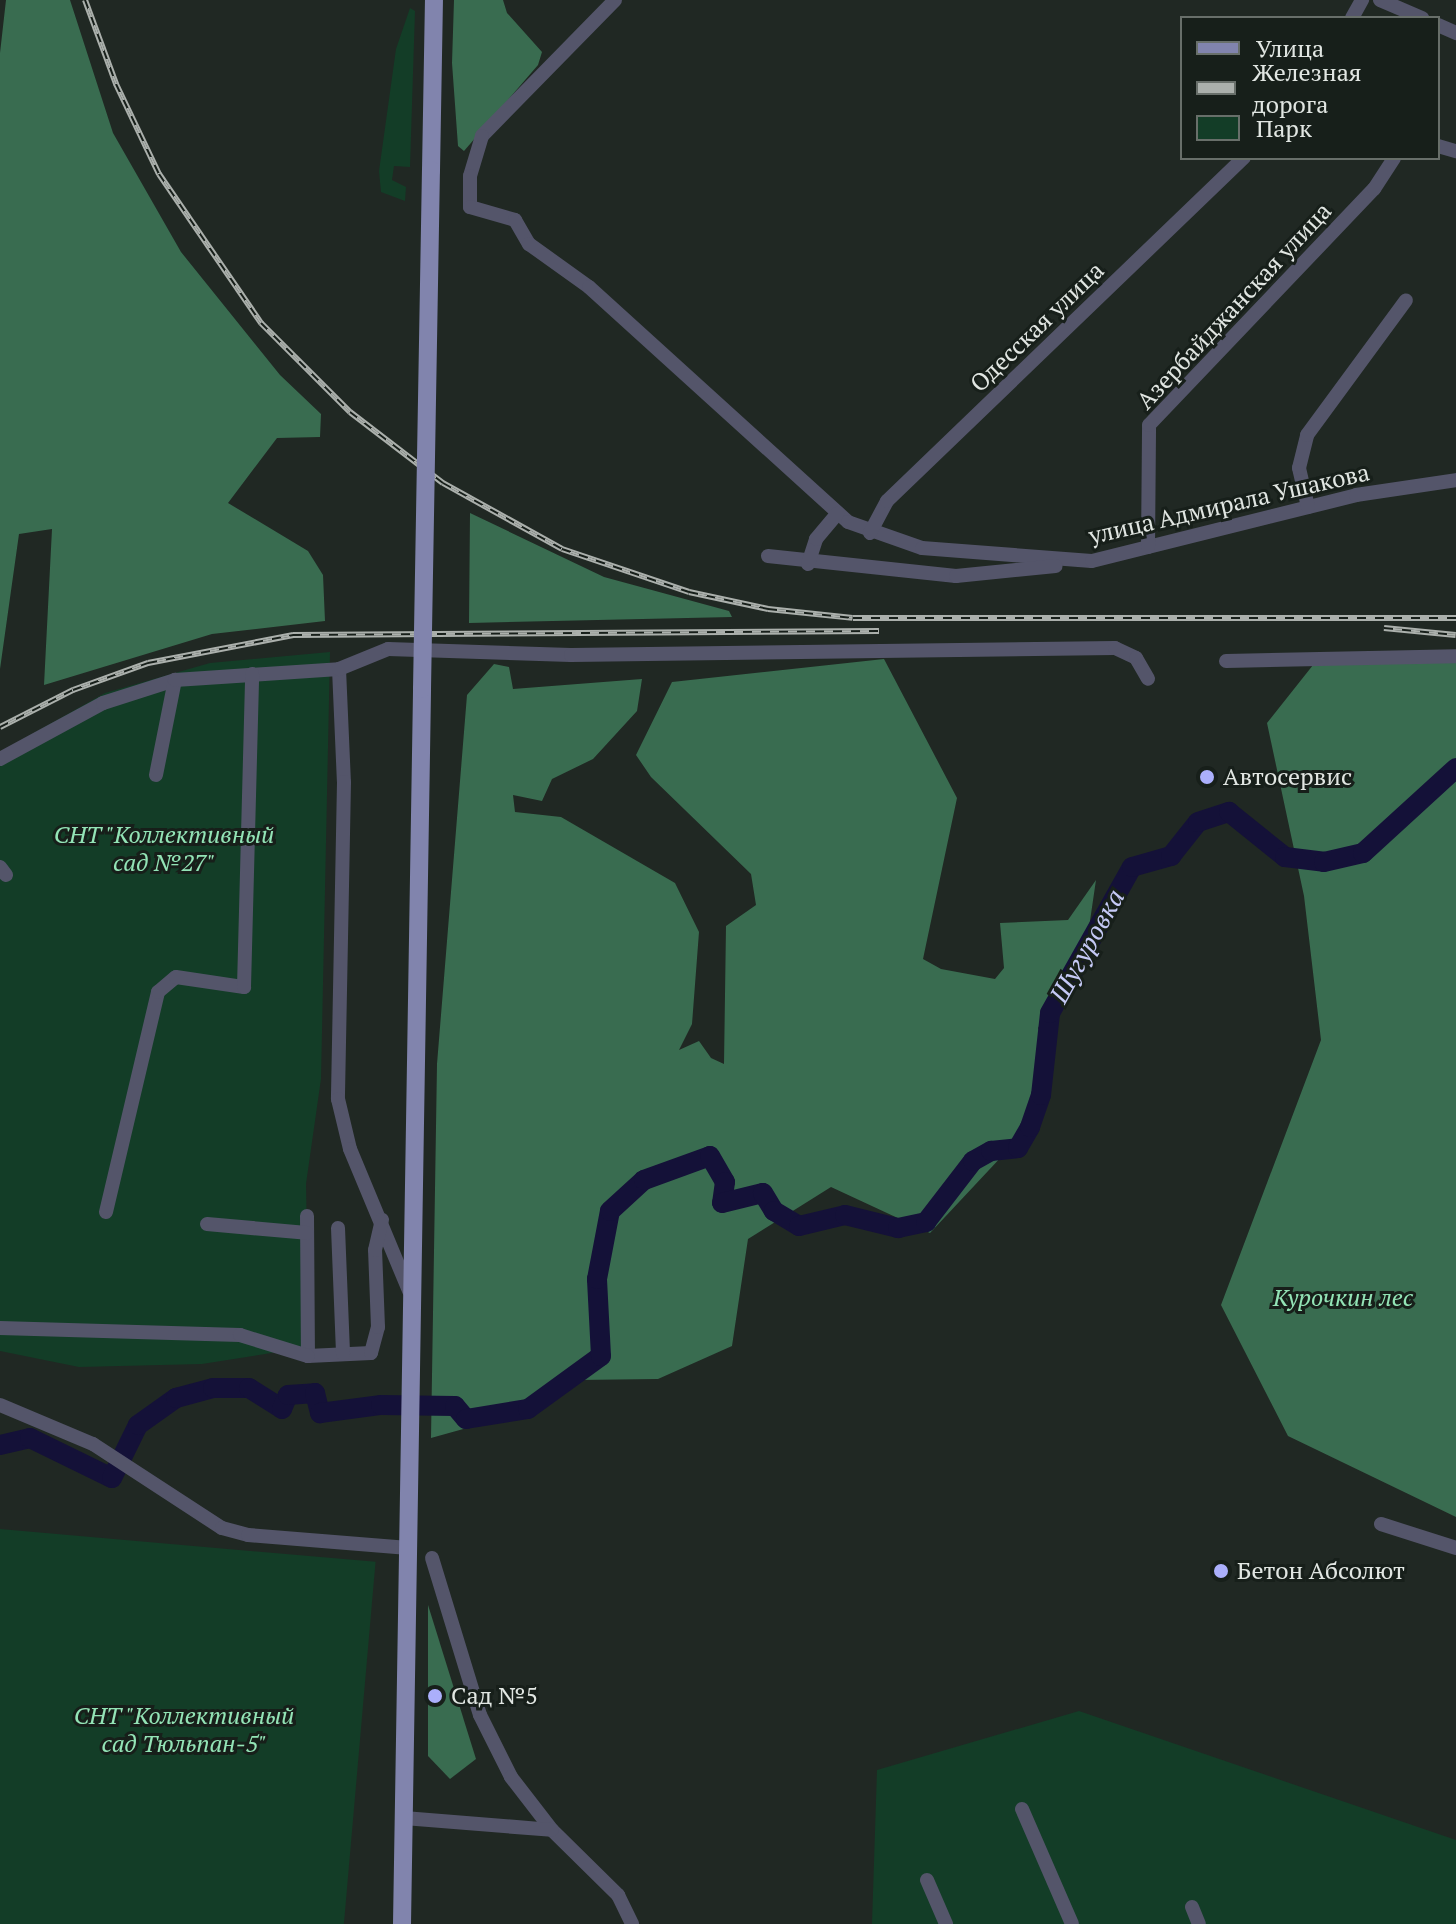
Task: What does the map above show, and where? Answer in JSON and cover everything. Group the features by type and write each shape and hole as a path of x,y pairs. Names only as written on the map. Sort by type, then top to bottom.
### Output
{"main road":[{"path":"402,1924 434,1"}],"street":[{"name":"улица Адмирала Ушакова","path":"615,0 482,136 470,176 470,207 515,220 529,244 589,287 837,514 870,533 974,555 1092,561 1308,507 1456,480"},
{"path":"1380,0 1417,16"},
{"name":"Одесская улица","path":"870,533 887,501 1242,160"},
{"name":"Азербайджанская улица","path":"1148,547 1149,425 1374,189 1393,160"},
{"path":"1308,507 1299,468 1307,435 1406,300"},
{"path":"808,564 816,539 837,514"},
{"path":"768,556 808,564 956,576 1092,561"},
{"path":"0,759 103,703 175,680 339,669 388,649 571,655 1115,648 1136,658 1148,679"},
{"path":"1226,661 1456,656"},
{"path":"339,669 344,782 338,1099 350,1149 382,1220 412,1300"},
{"path":"106,1212 158,992 176,977 244,987 252,674"},
{"path":"156,775 175,680"},
{"path":"307,1216 308,1356"},
{"path":"0,1328 240,1335 308,1356 371,1353 378,1327 375,1250 382,1220"},
{"path":"207,1224 307,1233"},
{"path":"338,1228 343,1354"},
{"path":"0,1405 93,1444 222,1528 248,1535 408,1548"},
{"path":"1381,1524 1456,1548"},
{"path":"432,1558 480,1715 511,1777 552,1830 618,1895 632,1924"},
{"path":"1022,1809 1072,1924"},
{"path":"404,1818 552,1830"},
{"path":"927,1880 946,1924"},
{"path":"1192,1907 1199,1924"}],"green space":[{"path":"6,0 70,0 113,133 181,252 280,375 321,414 320,437 277,438 228,503 308,551 323,575 325,621 212,634 44,685 52,529 19,534 0,669 0,53"},
{"path":"454,0 503,0 507,13 542,52 538,65 464,151 458,146 452,63"},
{"path":"410,8 415,11 410,167 394,166 392,180 406,187 405,201 381,192 379,171 396,49"},
{"path":"470,513 604,577 729,611 732,617 469,623"},
{"name":"СНТ \"Коллективный сад №27\"","path":"330,652 321,1079 306,1184 309,1347 202,1364 79,1367 0,1351 0,752 105,693 210,663"},
{"path":"884,659 957,798 923,959 941,969 995,979 1004,968 1000,923 1068,920 1096,880 1086,948 1038,1028 1051,1059 1019,1138 930,1233 831,1187 748,1239 732,1346 658,1379 577,1380 535,1409 431,1438 437,1064 467,695 494,664 509,667 513,689 642,679 637,711 593,759 552,779 542,801 513,795 515,812 561,817 675,883 699,932 692,1024 679,1050 699,1041 711,1058 724,1064 726,926 756,905 751,874 651,777 636,755 672,682"},
{"name":"Курочкин лес","path":"1317,660 1456,661 1456,1517 1288,1436 1221,1305 1321,1040 1304,896 1267,723"},
{"name":"СНТ \"Коллективный сад Тюльпан-5\"","path":"0,1529 376,1562 344,1924 0,1924"},
{"path":"428,1605 476,1759 450,1779 428,1756"},
{"path":"1079,1711 1456,1840 1456,1924 872,1924 877,1770"}],"waterway":[{"name":"Шугуровка","path":"0,1445 30,1438 112,1478 138,1425 176,1398 213,1388 249,1388 282,1409 288,1395 315,1393 320,1413 381,1405 455,1406 466,1419 528,1409 601,1356 597,1279 610,1211 644,1180 710,1156 725,1182 722,1203 763,1193 774,1211 799,1226 845,1215 898,1228 926,1222 973,1161 991,1151 1018,1148 1030,1127 1041,1095 1050,1013 1132,867 1171,856 1198,822 1229,812 1285,857 1324,862 1363,853 1456,768"}],"railway":[{"path":"85,0 116,84 159,174 261,323 350,412 443,483 562,549 689,592 768,609 853,618 1456,618"},
{"path":"1384,628 1456,635"},
{"path":"0,727 73,690 148,663 293,635 879,631"}],"place":[{"name":"Автосервис","path":"1207,777"},
{"name":"Бетон Абсолют","path":"1221,1571"},
{"name":"Сад №5","path":"435,1696"}]}
